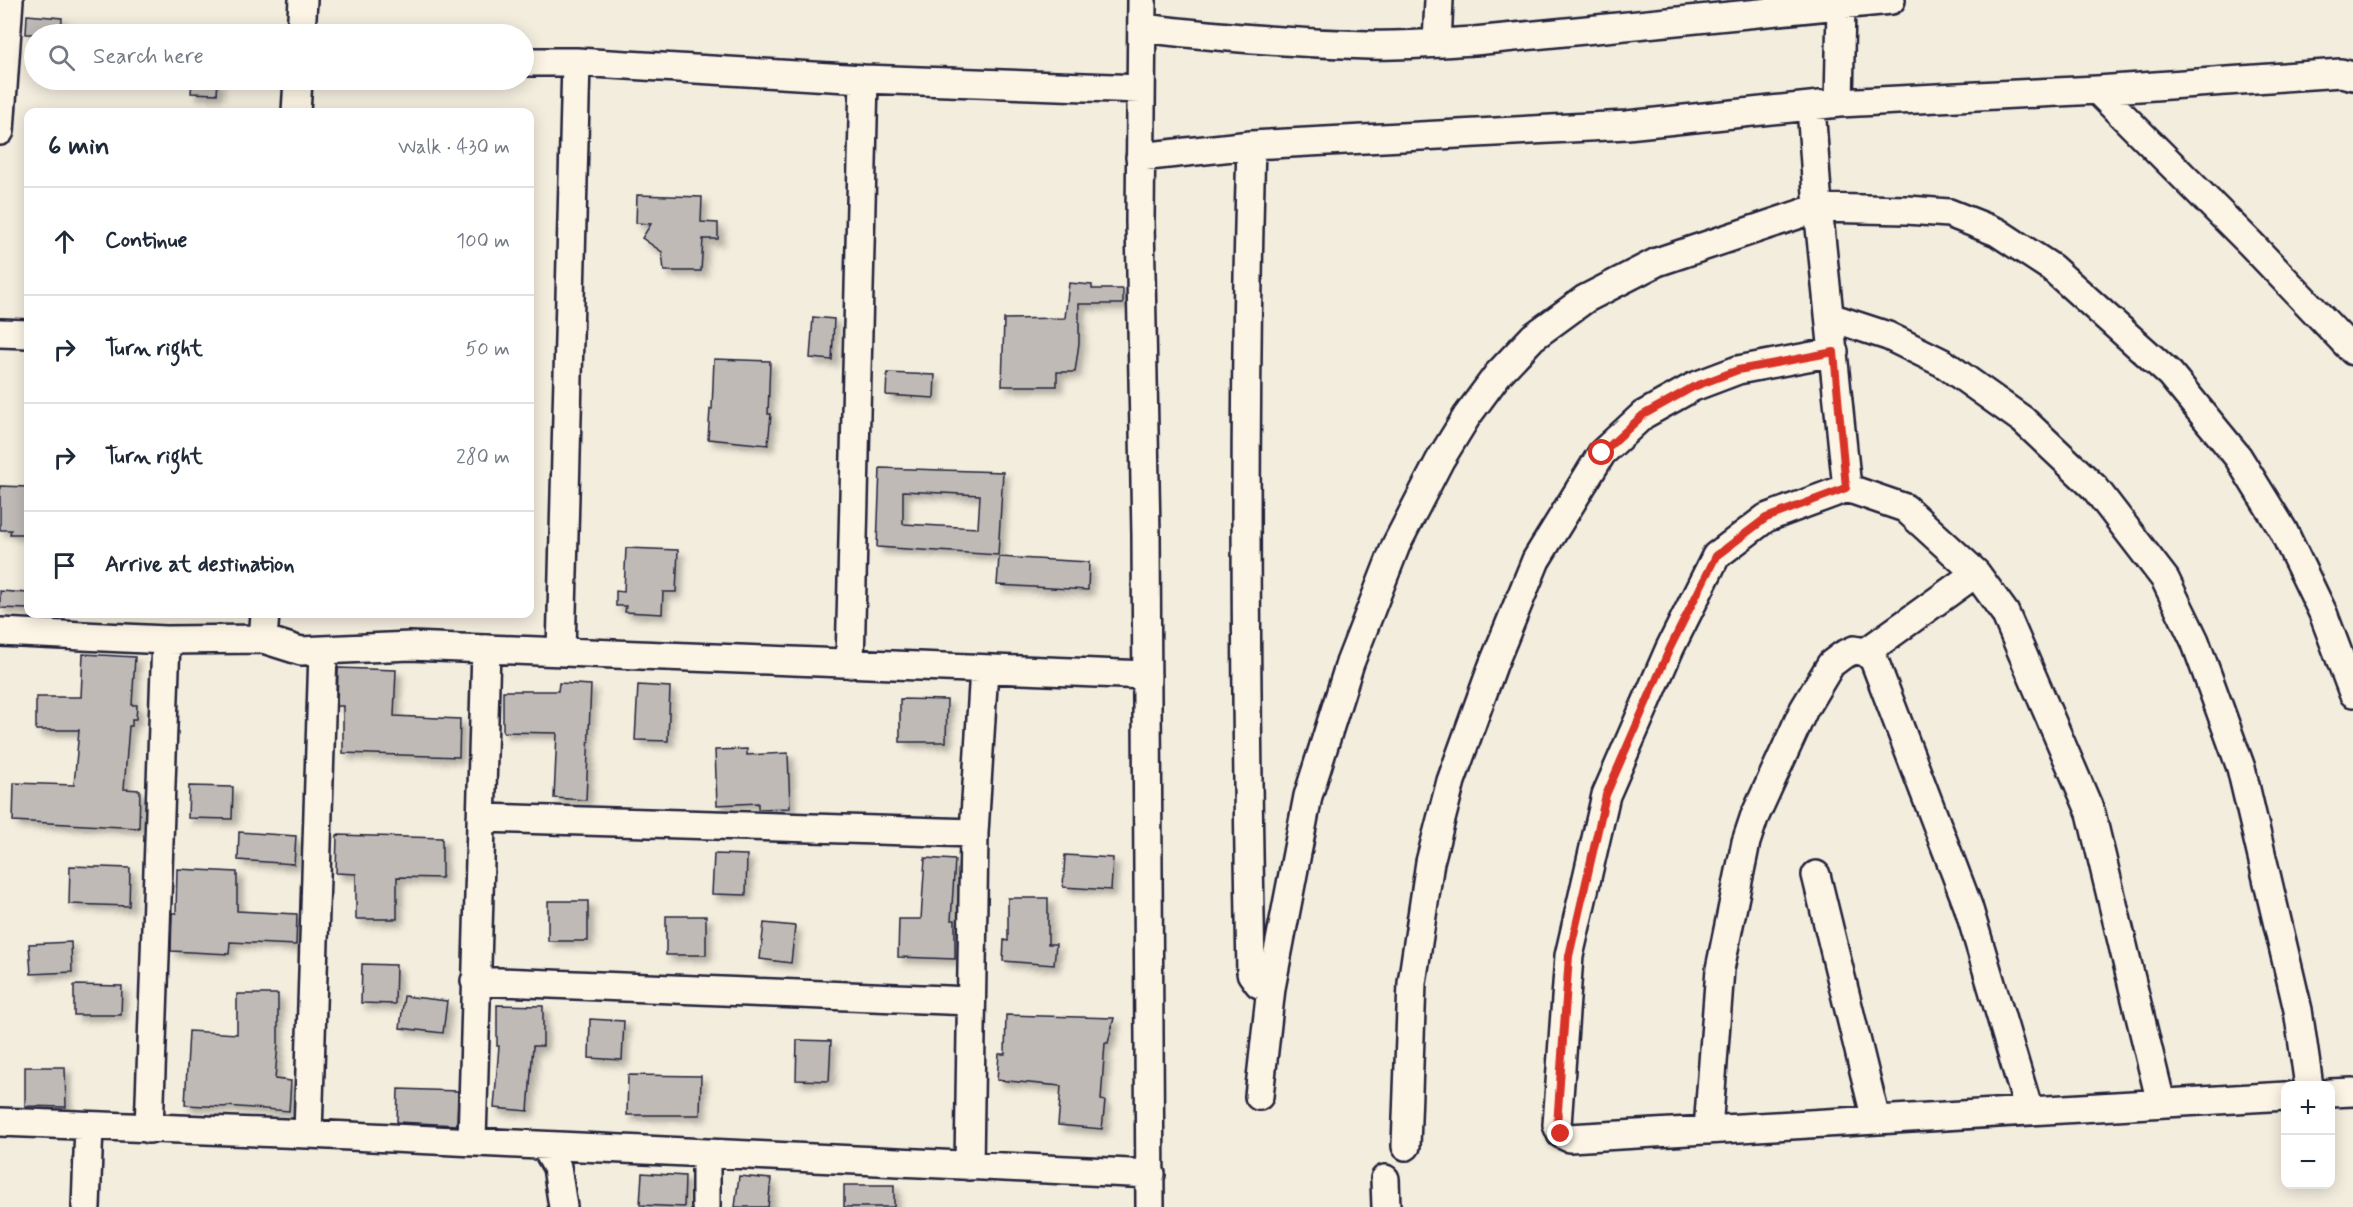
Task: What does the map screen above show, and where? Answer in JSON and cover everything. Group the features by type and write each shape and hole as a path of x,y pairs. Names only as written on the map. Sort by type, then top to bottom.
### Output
{"street":[{"path":"0,131 9,0"},
{"path":"302,24 303,0"},
{"path":"1142,0 1140,157 1147,675 1150,1207"},
{"path":"1437,43 1439,0"},
{"path":"1142,28 1369,45 1437,43 1891,0"},
{"path":"1839,103 1841,5"},
{"path":"534,62 864,80 1141,89"},
{"path":"561,652 576,63"},
{"path":"1140,157 1251,145 1627,125 1839,103 2097,90 2341,73 2353,76"},
{"path":"850,664 864,80"},
{"path":"296,108 297,90"},
{"path":"2097,90 2251,243 2353,351"},
{"path":"1811,106 1818,208 1846,488"},
{"path":"1251,145 1246,327 1245,684 1251,973 1259,984 1271,988"},
{"path":"1259,1096 1271,988 1308,796 1350,663 1396,545 1440,460 1467,416 1498,374 1533,337 1586,299 1658,262 1818,208 1949,213 1997,232 2052,268 2170,374 2238,457 2283,530 2323,613 2353,693"},
{"path":"1830,316 1888,336 1943,363 2023,420 2095,488 2165,579 2195,641 2241,768 2298,1010 2308,1081"},
{"path":"0,333 24,334"},
{"path":"1406,1146 1412,983 1430,862 1451,781 1492,665 1536,560 1602,453 1643,415 1693,387 1738,370 1834,352"},
{"path":"2161,1103 2091,813 2005,613 1976,573 1905,508 1846,488 1766,518 1716,556 1670,648 1606,795 1569,956 1557,1125 1561,1134 1569,1138 2281,1096"},
{"path":"1866,652 1976,573"},
{"path":"0,632 166,640 264,626 301,651 410,646 1147,675"},
{"path":"150,1129 166,640"},
{"path":"472,1142 486,649"},
{"path":"1707,1130 1720,969 1746,842 1754,818 1804,709 1831,664 1854,650 1866,652 1874,660 1968,906 2029,1111"},
{"path":"308,1134 322,651"},
{"path":"969,1166 974,833 984,669"},
{"path":"481,818 974,833"},
{"path":"1816,875 1876,1120"},
{"path":"476,981 972,1001"},
{"path":"2335,1094 2353,1092"},
{"path":"0,1122 308,1134 1150,1174"},
{"path":"86,1207 89,1126"},
{"path":"545,1146 557,1167 563,1207"},
{"path":"706,1153 706,1207"},
{"path":"1385,1179 1386,1207"}],"building":[{"path":"27,15 62,18 62,24 27,24"},
{"path":"191,90 217,90 217,94 191,93"},
{"path":"637,195 702,197 701,222 718,223 718,239 703,239 701,271 664,271 662,252 642,238 651,224 636,223"},
{"path":"1069,283 1092,285 1092,289 1123,289 1123,304 1079,304 1079,343 1075,372 1057,372 1057,386 1002,386 1004,319 1065,318"},
{"path":"813,317 834,319 832,360 810,358"},
{"path":"714,359 770,361 768,414 771,414 768,445 708,439"},
{"path":"887,373 935,375 934,398 886,395"},
{"path":"880,468 1003,472 998,555 877,547","holes":["903,491 980,495 978,528 903,524"]},
{"path":"0,486 24,487 24,534 10,534 11,530 0,530"},
{"path":"626,548 678,550 676,592 663,592 662,614 625,612 626,606 616,606 616,591 624,592"},
{"path":"999,557 1089,562 1088,590 997,585"},
{"path":"0,591 24,593 24,609 0,608"},
{"path":"83,654 135,657 132,705 137,705 136,719 132,719 132,726 129,726 124,789 140,790 139,828 13,821 14,783 74,785 79,730 36,730 36,697 81,697"},
{"path":"338,668 396,670 394,716 460,719 459,757 343,753 343,706 337,706"},
{"path":"559,683 591,685 586,800 554,798 557,733 503,732 503,691 558,691"},
{"path":"638,685 670,687 668,741 635,740"},
{"path":"900,699 947,700 946,742 900,742"},
{"path":"747,749 747,755 788,753 790,808 758,809 758,803 717,805 715,750"},
{"path":"189,786 233,787 232,819 188,818"},
{"path":"239,832 296,836 294,864 238,860"},
{"path":"337,835 442,838 442,878 397,877 397,919 356,919 356,874 336,873"},
{"path":"714,854 747,855 746,895 712,894"},
{"path":"1065,855 1113,858 1111,890 1063,887"},
{"path":"925,858 955,860 951,920 955,920 955,959 898,957 899,919 921,919"},
{"path":"70,866 130,868 129,906 69,904"},
{"path":"177,869 237,872 237,911 297,914 296,945 230,942 229,954 171,951 172,913 176,913"},
{"path":"1008,898 1048,898 1048,944 1056,944 1054,965 1003,961 1004,940 1008,941"},
{"path":"548,901 588,901 588,941 548,941"},
{"path":"666,916 706,916 706,955 666,955"},
{"path":"764,923 795,926 791,963 760,959"},
{"path":"71,942 72,972 31,974 29,944"},
{"path":"362,964 396,965 395,1004 361,1003"},
{"path":"74,985 122,986 121,1015 74,1015"},
{"path":"237,994 278,994 275,1079 291,1081 289,1111 185,1105 189,1031 237,1034"},
{"path":"404,996 447,1001 443,1033 400,1028"},
{"path":"497,1005 543,1006 543,1046 533,1046 528,1111 494,1108 499,1046 497,1046"},
{"path":"1006,1015 1114,1018 1108,1043 1105,1043 1101,1100 1105,1101 1102,1129 1058,1125 1061,1086 997,1080 999,1054 1005,1054"},
{"path":"590,1019 624,1021 622,1060 589,1058"},
{"path":"797,1040 831,1041 829,1081 796,1080"},
{"path":"25,1067 65,1067 66,1107 25,1106"},
{"path":"628,1075 701,1076 700,1115 627,1115"},
{"path":"398,1089 458,1091 457,1125 397,1122"},
{"path":"642,1173 685,1176 684,1207 640,1205"},
{"path":"739,1176 771,1179 768,1207 735,1207"},
{"path":"844,1185 894,1185 894,1207 844,1207"}],"route":[{"path":"1561,1134 1557,1125 1569,956 1606,795 1670,648 1716,556 1766,518 1846,488 1834,352 1738,370 1693,387 1643,415 1602,453"}]}
